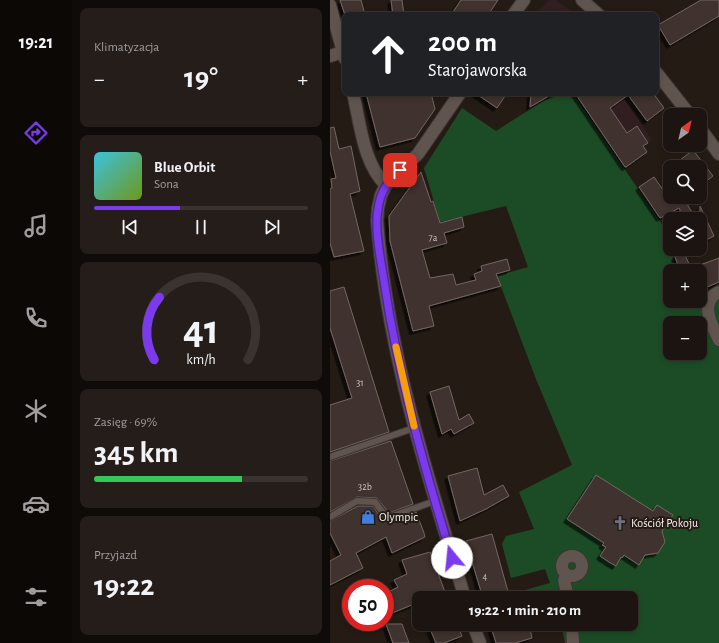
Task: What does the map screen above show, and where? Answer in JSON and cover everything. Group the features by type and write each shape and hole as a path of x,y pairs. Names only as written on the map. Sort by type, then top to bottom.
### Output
{"main road":[{"path":"516,12 524,0"},
{"path":"582,0 596,12"},
{"path":"594,0 604,12"},
{"path":"330,5 342,49"},
{"path":"330,56 342,56"},
{"path":"659,76 684,108"},
{"path":"354,96 366,150 371,163 381,180 386,185"},
{"path":"458,96 418,154 386,185 381,195 378,208 378,237 392,331 414,428 463,591"},
{"path":"707,138 719,154"},
{"path":"719,292 708,301 707,309 719,340"},
{"path":"566,591 564,580 567,575"},
{"path":"476,631 480,643"},
{"path":"572,631 573,643"}],"lane":[{"path":"330,457 414,428"},
{"path":"330,517 357,501 375,502 386,518 435,501"}],"shaded area":[{"path":"550,0 556,0 572,12 537,12"},
{"path":"577,96 622,96 652,140 621,161"}],"green space":[{"path":"557,96 575,96 660,221 663,227 663,256 675,256 672,258 675,264 663,264 663,308 707,308 707,296 719,299 719,643 565,643 562,631 638,631 638,591 521,591 550,583 545,569 511,578 502,544 506,536 534,529 519,492 572,465 536,379 497,276 528,267 506,206 440,222 424,168 462,108 496,131 543,101"},
{"path":"524,631 535,631 525,634"}],"building":[{"path":"340,0 361,0 364,12 344,12"},
{"path":"391,0 402,0 404,12 393,12"},
{"path":"461,0 498,0 490,12 453,12"},
{"path":"701,0 719,0 719,16 670,45 659,24"},
{"path":"367,96 432,96 435,109 415,138 380,147"},
{"path":"479,96 505,96 497,108"},
{"path":"531,96 549,96 530,107"},
{"path":"577,96 627,96 610,108 627,133 637,126 648,143 643,146 647,152 626,167"},
{"path":"629,96 655,96 664,108 647,121"},
{"path":"334,127 339,149 351,146 360,191 350,194 364,251 334,257 330,243 330,189 332,188 331,179 336,178 330,151 330,128"},
{"path":"690,152 695,152 701,160 680,160"},
{"path":"707,168 713,176 707,181"},
{"path":"421,172 440,223 462,217 464,227 444,233 447,243 422,250 430,278 453,274 456,285 476,280 474,274 482,271 481,266 507,259 510,270 496,274 501,286 429,306 434,326 413,331 390,241 389,216"},
{"path":"654,177 663,190 663,204 687,204 692,212 681,212 679,208 671,212 663,212 663,216 660,218 639,187"},
{"path":"707,221 714,236 707,240"},
{"path":"685,256 689,264 678,264 675,257"},
{"path":"719,258 719,282 707,287 707,264 703,264"},
{"path":"344,287 389,432 330,452 330,405 352,398 330,328 330,291"},
{"path":"449,386 459,420 469,414 474,423 454,434 451,429 442,434 430,392"},
{"path":"391,441 413,504 389,513 377,498 357,497 330,512 330,461"},
{"path":"477,468 484,495 503,485 509,496 460,521 448,476"},
{"name":"Kościół Pokoju","path":"596,475 653,511 657,505 673,515 662,531 665,542 658,553 645,555 639,565 624,555 622,558 621,557 616,566 609,562 600,556 606,547 602,545 604,543 567,519"},
{"path":"358,506 373,506 383,521 386,522 416,512 425,537 392,553 386,537 356,553 363,568 330,585 330,561 341,555 330,533 330,521"},
{"path":"492,534 508,591 481,591 466,541"},
{"path":"430,552 445,591 412,591 412,605 394,612 394,589 398,587 394,580 407,574 402,560"},
{"path":"394,624 402,624 409,643 393,643 389,631 394,631"},
{"path":"431,631 460,631 462,636 444,643 436,643"},
{"path":"492,631 530,631 532,638 515,643 496,643"}],"slow traffic":[{"path":"396,347 414,426"}],"place":[{"name":"Olympic","path":"368,517"},
{"name":"Kościół Pokoju","path":"620,523"}],"route":[{"path":"400,170 386,185 381,195 377,214 378,237 392,331 414,428 452,558"}]}
